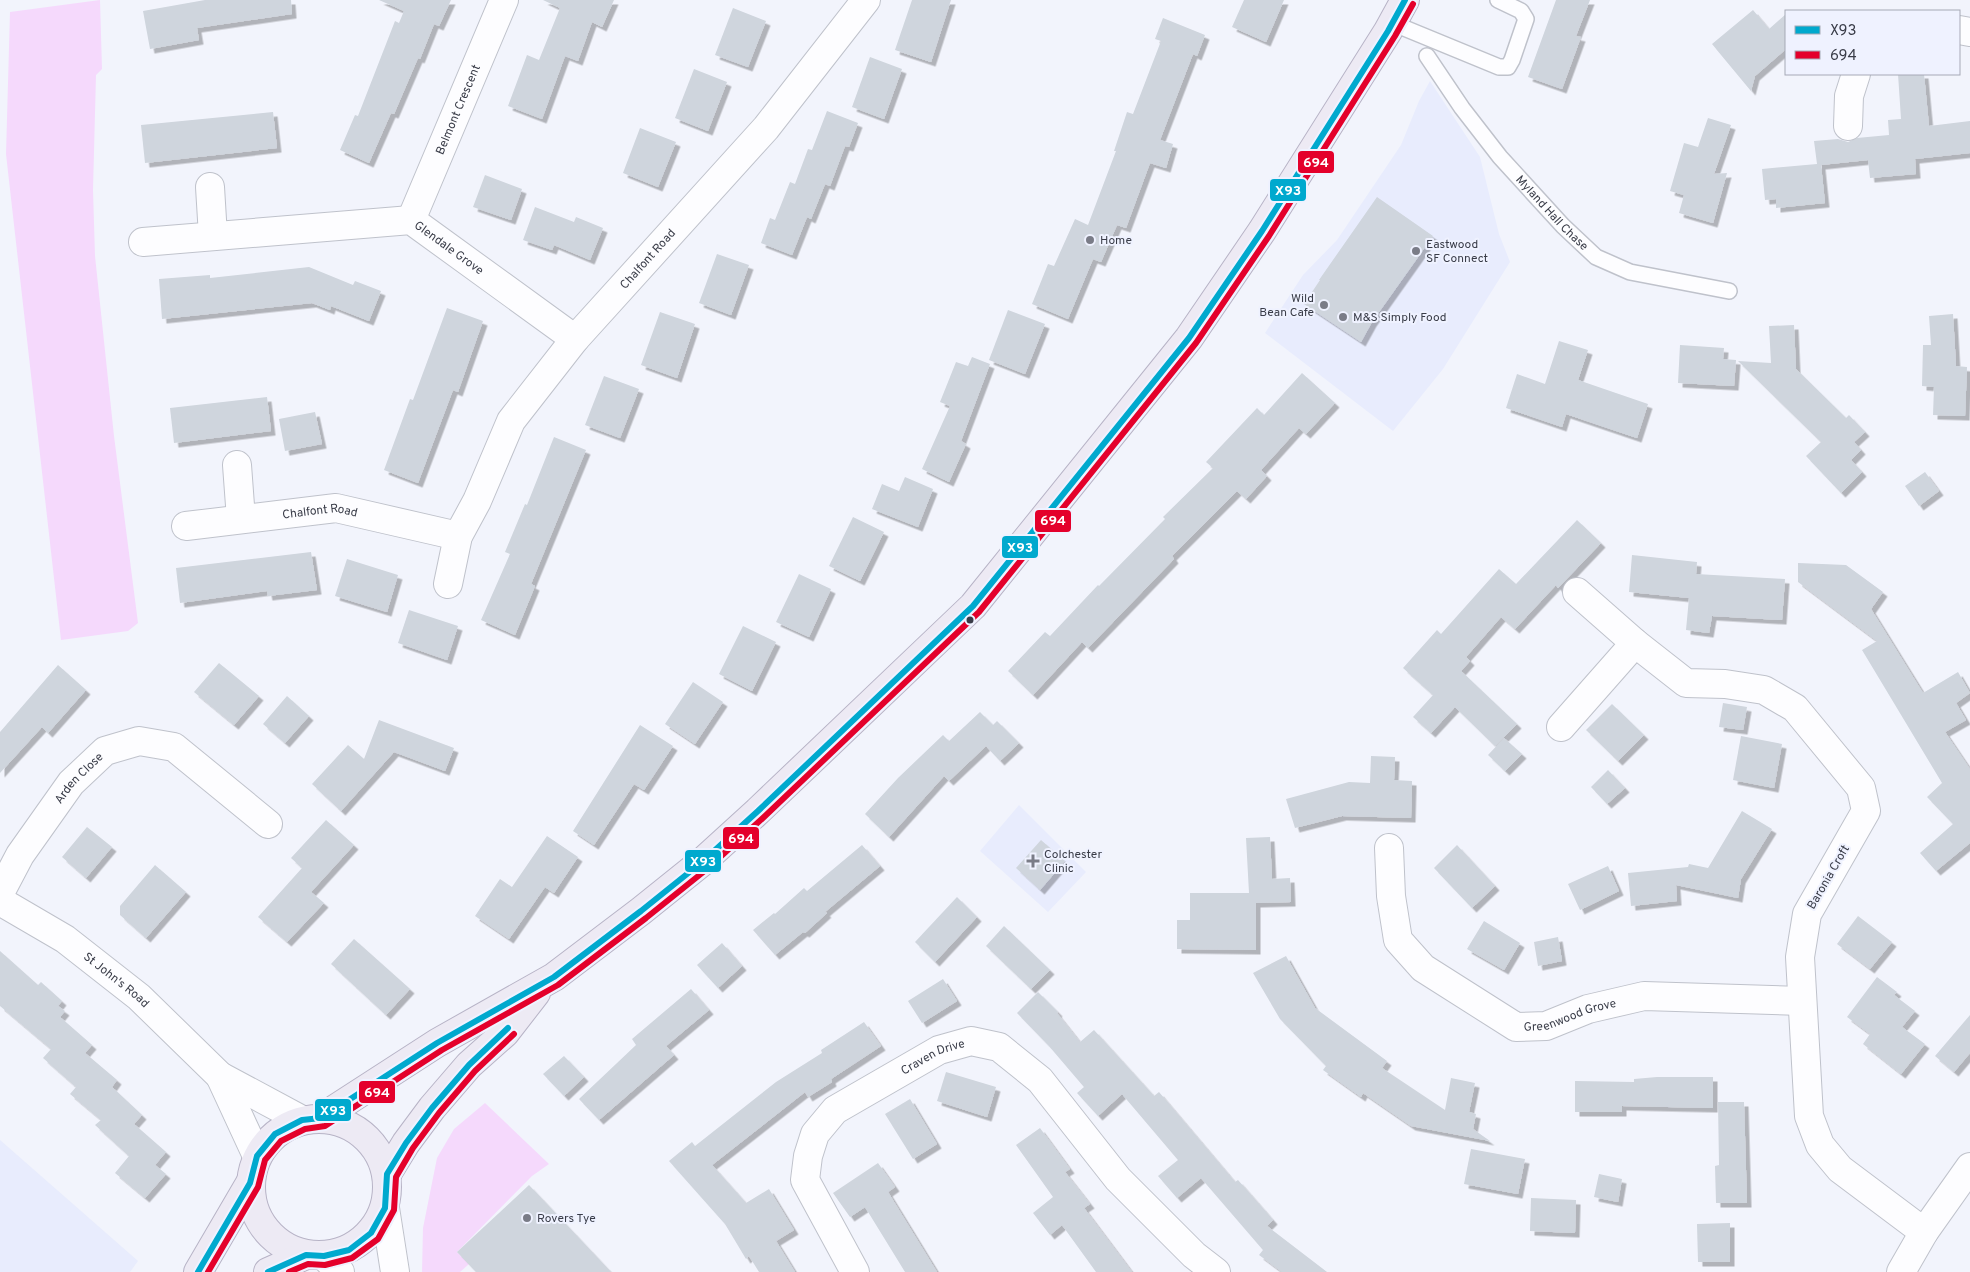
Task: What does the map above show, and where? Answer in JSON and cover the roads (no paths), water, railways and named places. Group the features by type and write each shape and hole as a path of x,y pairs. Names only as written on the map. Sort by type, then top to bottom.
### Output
{"main road":[{"path":"198,1272 250,1183 257,1156 275,1134 311,1119 437,1043 554,977 702,862 973,606 1189,338 1262,231 1392,24 1405,0"},
{"path":"387,1174 432,1108 469,1065 505,1033 543,984"},
{"path":"268,1272 323,1261 349,1250 371,1233 386,1208 387,1174 373,1144 349,1125 311,1119"},
{"path":"250,1183 255,1213 272,1238 283,1247 323,1261"}],"street":[{"name":"Belmont Crescent","path":"411,220 504,0"},
{"name":"Chalfont Road","path":"448,584 458,536 476,501 511,421 575,339 766,128 866,0"},
{"path":"1848,126 1849,96 1856,75"},
{"path":"210,187 213,236"},
{"name":"Glendale Grove","path":"143,242 411,220 575,339"},
{"path":"237,465 240,519"},
{"name":"Chalfont Road","path":"186,526 336,508 458,536"},
{"name":"Baronia Croft","path":"1577,592 1635,643 1686,683 1724,684 1764,690 1795,708 1861,788 1866,811 1807,914 1800,957 1809,1116 1820,1145 1840,1169 1924,1232"},
{"path":"1561,727 1635,643"},
{"name":"Arden Close","path":"0,893 20,855 71,783 105,751 139,741 174,747 268,824"},
{"name":"Greenwood Grove","path":"1390,848 1391,896 1398,940 1423,968 1516,1027 1546,1026 1588,1009 1644,996 1802,1001"},
{"name":"St John's Road","path":"0,901 65,939 138,997 220,1076 311,1119"},
{"name":"Craven Drive","path":"854,1272 805,1180 808,1156 815,1134 836,1110 940,1050 971,1041 999,1048 1040,1080 1118,1180 1194,1255 1216,1272"},
{"name":"St John's Road","path":"220,1076 257,1156"},
{"path":"1901,1272 1924,1232 1970,1167"},
{"path":"386,1208 395,1272"}],"lane":[{"path":"1392,24 1504,68 1512,60 1526,19 1521,11 1498,0"},
{"name":"Myland Hall Chase","path":"1427,56 1462,108 1500,157 1563,226 1596,257 1630,272 1729,291"}],"place":[{"name":"Home","path":"1090,240"},
{"name":"Eastwood SF Connect","path":"1416,251"},
{"name":"Wild Bean Cafe","path":"1324,305"},
{"name":"M&S Simply Food","path":"1343,317"},
{"name":"Colchester Clinic","path":"1033,861"},
{"name":"Rovers Tye","path":"527,1218"}]}
